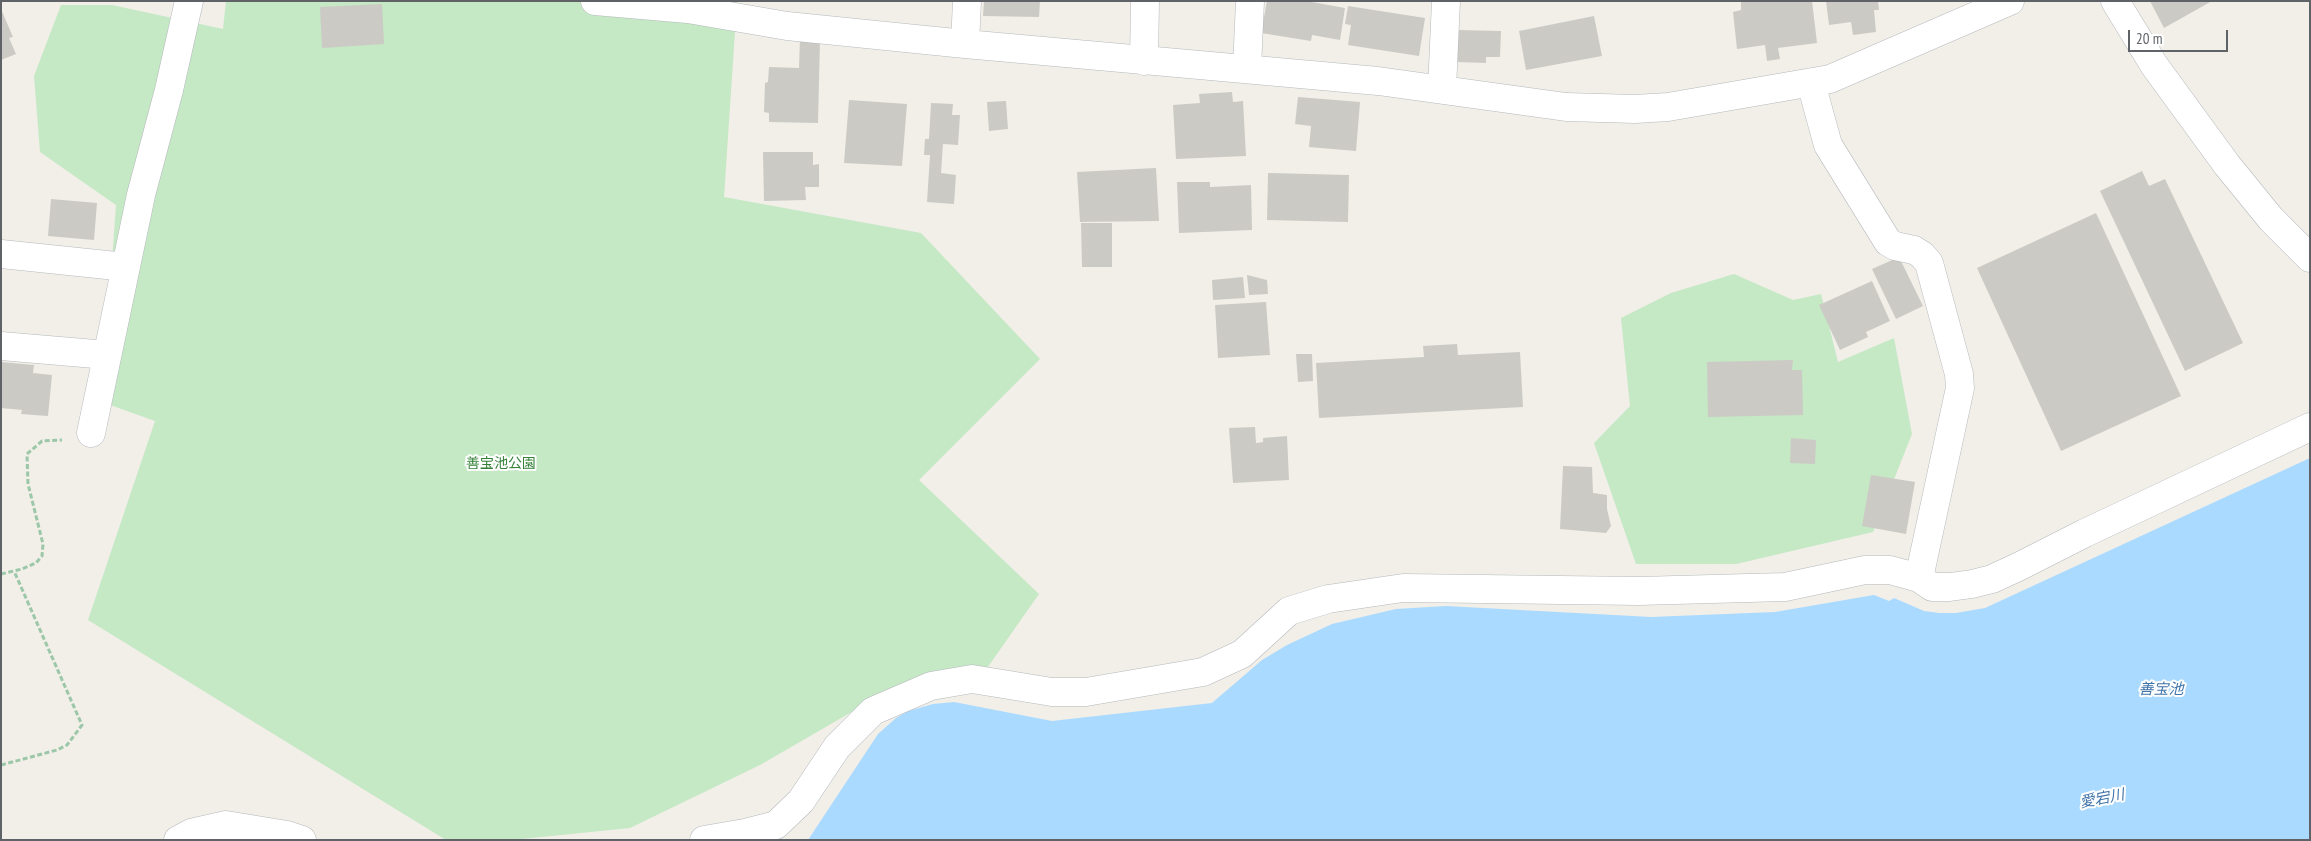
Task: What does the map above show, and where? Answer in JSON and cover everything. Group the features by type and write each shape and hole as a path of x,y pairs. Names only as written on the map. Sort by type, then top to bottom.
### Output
{"street":[{"path":"91,433 141,194 169,90 188,1"},
{"path":"595,1 688,9 786,26 1144,61 1378,80 1566,107 1634,109 1668,107 1811,83 1830,78 2010,1"},
{"path":"965,44 967,1"},
{"path":"1144,61 1145,1"},
{"path":"1247,68 1250,1"},
{"path":"1442,89 1446,1"},
{"path":"2115,1 2154,65 2227,165 2272,219 2307,252"},
{"path":"1811,83 1828,145 1888,242 1895,246 1914,250 1929,263 1959,374 1960,388 1919,578"},
{"path":"1,254 126,267"},
{"path":"1,346 107,355"},
{"path":"704,840 745,833 776,825 801,801 838,747 854,728 873,711 917,691 972,679 1052,692 1086,692 1203,672 1242,654 1289,611 1328,599 1403,588 1639,592 1785,587 1865,570 1900,571 1919,578 1932,587 1950,587 1992,579 2310,427"},
{"path":"178,840 191,833 226,825 287,835 302,840"}],"path":[{"path":"1,574 36,563 42,556 43,544 28,484 28,454 42,442 88,438 91,433"},
{"path":"1,765 57,750 66,745 82,725 14,571"}],"green space":[{"name":"善宝池公園","path":"226,1 737,1 724,197 921,233 1040,359 919,480 1039,594 985,671 888,691 760,765 630,828 512,840 446,840 88,620 155,421 99,401 107,331 116,205 40,152 34,76 61,5 112,5 223,29"},
{"path":"1734,274 1793,300 1821,294 1838,362 1894,338 1912,434 1873,532 1736,564 1636,564 1594,443 1630,406 1621,318 1671,293"}],"water":[{"name":"善宝池","path":"2310,458 2310,840 808,840 878,734 896,718 908,711 933,704 954,702 1052,721 1212,703 1262,660 1287,645 1332,624 1396,609 1446,606 1651,617 1775,612 1874,595 1889,601 1894,598 1924,611 1939,613 1956,613 1985,608"}],"building":[{"path":"984,1 1040,1 1039,17 983,16"},
{"path":"1267,1 1306,1 1345,8 1340,40 1312,35 1311,41 1261,33"},
{"path":"1741,1 1812,1 1817,43 1778,48 1780,59 1767,61 1765,45 1737,49 1733,12 1741,10"},
{"path":"1826,1 1878,1 1879,10 1874,10 1876,32 1853,35 1851,22 1829,25"},
{"path":"2150,1 2212,1 2164,28"},
{"path":"382,4 384,44 322,48 320,7"},
{"path":"1348,6 1425,18 1419,56 1348,45 1351,25 1345,24"},
{"path":"1,9 13,37 9,38 16,54 1,60"},
{"path":"1594,16 1602,56 1526,70 1519,31"},
{"path":"1458,30 1501,31 1500,57 1486,57 1486,63 1457,62"},
{"path":"800,38 820,39 818,123 769,122 769,113 764,112 765,83 768,82 769,67 799,68"},
{"path":"1232,92 1233,102 1243,101 1246,156 1176,159 1173,105 1200,103 1199,94"},
{"path":"1298,97 1360,102 1356,151 1309,147 1311,126 1295,124"},
{"path":"849,100 907,104 902,166 844,163"},
{"path":"1006,101 1008,129 989,131 987,102"},
{"path":"931,103 953,104 952,115 960,115 958,145 943,144 941,173 956,175 954,204 927,202 930,155 924,155 925,139 929,139"},
{"path":"763,152 813,152 813,165 819,164 819,187 805,187 806,200 764,201"},
{"path":"1156,168 1159,221 1080,222 1077,172"},
{"path":"2142,171 2149,186 2165,179 2243,343 2185,371 2100,191"},
{"path":"1268,173 1349,175 1348,222 1267,220"},
{"path":"1177,182 1210,182 1210,187 1251,185 1252,230 1179,233"},
{"path":"51,199 97,203 94,240 48,236"},
{"path":"2096,213 2181,396 2061,451 1977,268"},
{"path":"1081,223 1112,223 1112,267 1082,267"},
{"path":"1899,257 1923,306 1896,319 1872,269"},
{"path":"1247,275 1267,280 1268,294 1249,295"},
{"path":"1243,277 1245,298 1213,300 1212,280"},
{"path":"1872,281 1890,321 1866,332 1868,337 1840,350 1819,305"},
{"path":"1266,302 1270,355 1218,358 1215,305"},
{"path":"1457,344 1458,355 1520,352 1523,407 1319,418 1316,363 1424,357 1423,346"},
{"path":"1296,354 1312,354 1313,381 1298,382"},
{"path":"1793,360 1792,370 1802,370 1803,415 1708,417 1707,362"},
{"path":"1,362 34,365 33,373 52,375 48,416 21,414 22,410 1,408"},
{"path":"1255,427 1256,443 1263,442 1263,438 1287,436 1289,480 1233,483 1229,428"},
{"path":"1791,438 1816,440 1815,464 1790,463"},
{"path":"1563,466 1592,467 1593,493 1607,495 1607,509 1611,526 1606,533 1560,529"},
{"path":"1871,475 1915,482 1906,534 1862,526"}],"water label":[{"name":"愛宕川","path":"2102,799"}]}
